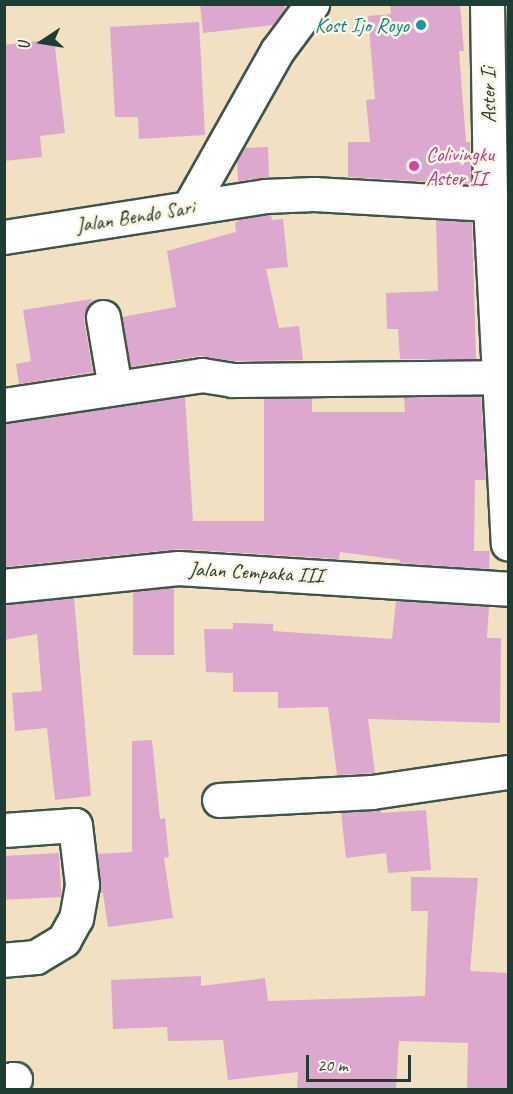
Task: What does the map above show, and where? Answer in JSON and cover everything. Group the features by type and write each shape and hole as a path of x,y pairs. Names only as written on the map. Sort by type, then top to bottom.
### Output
{"street":[{"path":"189,207 277,51 312,4"},
{"name":"Aster Ii","path":"487,4 508,544"},
{"name":"Jalan Bendo Sari","path":"4,237 265,196 314,194 496,196"},
{"path":"103,317 115,388"},
{"path":"4,405 202,375 232,380 500,377"},
{"name":"Jalan Cempaka III","path":"4,586 178,568 508,589"},
{"path":"219,800 372,792 508,771"},
{"path":"4,830 75,825 82,885 76,918 64,940 36,957 4,960"}],"building":[{"path":"200,4 284,4 285,9 273,25 203,33"},
{"path":"390,4 460,4 464,51 459,51 466,142 470,142 471,184 348,177 348,142 370,142 366,100 375,99 368,16 391,14"},
{"path":"199,22 205,135 139,139 138,117 115,117 110,27"},
{"path":"54,39 65,133 40,136 42,157 4,161 4,45"},
{"path":"268,147 269,177 238,181 237,160 244,148"},
{"path":"271,215 272,220 283,219 288,267 266,269 279,328 299,326 303,360 233,361 200,356 130,367 122,317 176,307 167,251 236,232 235,223 240,219"},
{"path":"436,220 472,222 476,359 400,359 398,329 387,329 386,293 438,291"},
{"path":"92,299 84,320 93,372 19,384 16,364 31,361 23,310"},
{"path":"481,396 486,480 475,480 474,551 490,551 489,569 399,563 400,560 340,552 339,559 179,549 4,567 4,423 185,397 193,521 264,521 264,398 312,398 312,412 405,412 404,397"},
{"path":"133,587 174,587 174,655 133,655"},
{"path":"74,598 91,796 55,800 47,728 15,731 12,693 42,691 37,634 4,640 4,604"},
{"path":"396,601 489,607 487,638 501,638 500,723 368,719 375,773 337,775 328,707 278,708 278,692 233,692 233,673 206,672 204,629 233,629 233,623 273,624 273,631 392,639"},
{"path":"152,740 160,819 165,818 169,857 164,858 173,918 108,927 103,893 100,893 97,854 132,852 132,741"},
{"path":"381,810 381,813 426,810 431,870 388,873 386,853 346,858 341,812"},
{"path":"59,853 61,897 6,900 4,856"},
{"path":"411,877 478,878 470,971 508,973 508,1089 467,1089 468,1043 399,1041 396,1089 297,1089 298,1072 228,1080 223,1040 168,1041 167,1027 113,1029 111,980 201,976 201,986 265,978 268,1001 425,996 428,911 411,911"}],"place":[{"name":"Kost Ijo Royo","path":"421,25"},
{"name":"Colivingku Aster II","path":"414,166"}]}
